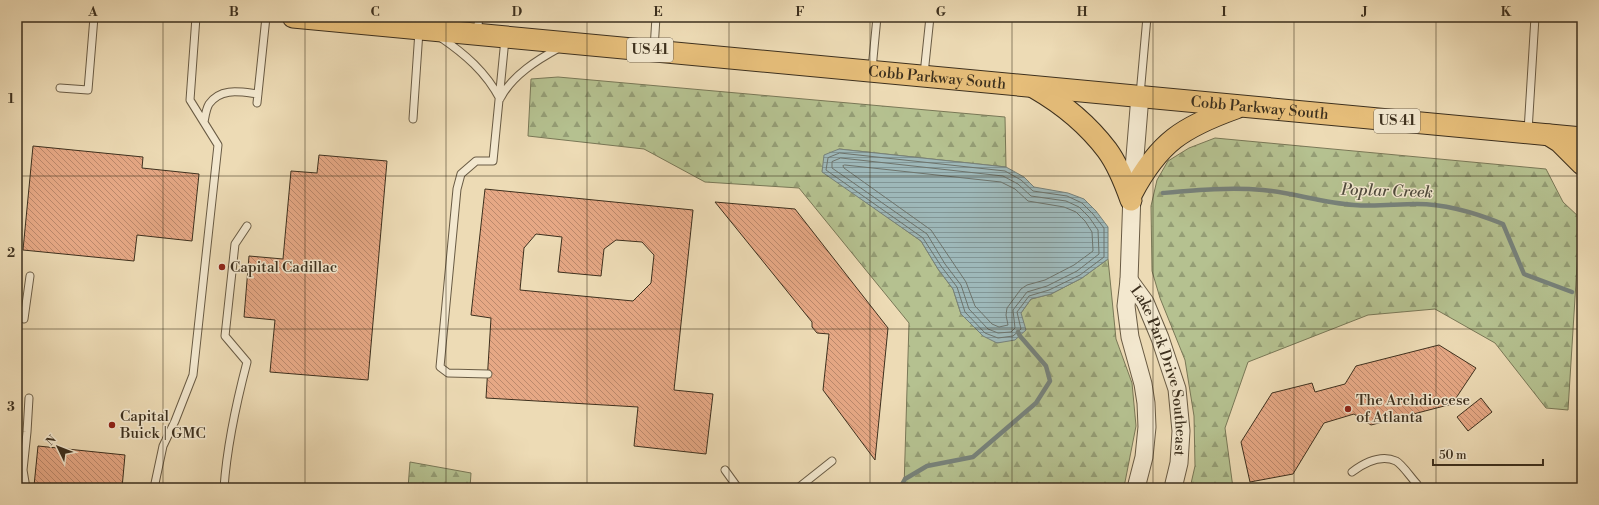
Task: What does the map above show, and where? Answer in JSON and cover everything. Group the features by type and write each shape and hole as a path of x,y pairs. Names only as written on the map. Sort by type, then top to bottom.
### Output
{"main road":[{"name":"Cobb Parkway South","path":"293,17 386,21 424,29 478,26 505,37 1582,138"},
{"path":"1032,86 1073,115 1097,138 1116,164 1132,196"},
{"path":"1132,196 1152,160 1173,138 1207,119 1242,106"},
{"path":"1549,135 1560,142 1582,164"}],"street":[{"name":"Lake Park Drive Southeast","path":"1136,488 1144,457 1147,428 1144,390 1130,337 1126,306 1129,280 1132,196 1140,96"},
{"name":"Lake Park Drive Southeast","path":"1129,280 1145,302 1157,330 1176,388 1181,431 1179,463 1173,488"}],"lane":[{"path":"60,88 88,90 94,17"},
{"path":"154,488 163,446 175,422 193,375 218,145 190,100 196,17"},
{"path":"257,103 266,17"},
{"path":"654,51 656,17"},
{"path":"872,72 877,17"},
{"path":"923,76 930,17"},
{"path":"1140,96 1147,17"},
{"path":"1527,133 1535,17"},
{"path":"413,119 424,29 456,48 478,67 500,99"},
{"path":"488,374 448,373 440,367 457,189 461,174 476,161 494,161 505,37"},
{"path":"500,99 511,82 522,72 546,55 570,43"},
{"path":"204,122 209,105 220,94 233,91 258,94"},
{"path":"224,488 226,459 237,400 247,362 225,336 235,244 248,226"},
{"path":"24,319 30,276"},
{"path":"26,488 23,470 29,398"},
{"path":"1352,472 1366,462 1381,458 1396,461 1417,484"},
{"path":"798,488 832,461"},
{"path":"725,470 738,488"}],"green space":[{"path":"558,77 1005,117 1006,167 839,149 822,171 921,241 938,269 953,289 961,314 1021,313 1031,299 1051,294 1082,278 1108,259 1116,339 1132,383 1136,426 1125,482 1122,488 904,488 909,323 799,188 705,182 644,149 528,136 531,79"},
{"path":"1215,138 1546,169 1563,202 1580,218 1568,410 1546,408 1495,343 1435,309 1368,315 1248,362 1225,428 1233,488 1190,488 1195,466 1194,416 1185,360 1160,298 1152,271 1151,206 1157,180 1168,161 1189,148"},
{"path":"410,462 471,473 470,488 408,488"}],"water":[{"path":"839,149 1006,167 1024,177 1034,187 1068,193 1084,199 1096,211 1108,227 1108,259 1082,278 1051,294 1031,299 1021,313 1026,330 1015,340 997,343 983,336 961,314 953,289 938,269 921,241 822,172 824,155"}],"building":[{"path":"33,146 143,157 142,168 199,174 192,241 137,235 134,261 23,250"},
{"path":"319,155 387,161 368,380 270,372 275,320 244,317 249,256 283,259 291,171 317,173"},
{"path":"485,189 693,210 674,390 713,394 706,454 634,446 638,407 486,398 491,318 471,315","holes":["536,234 562,237 558,272 601,276 604,249 616,240 642,242 654,255 651,283 633,301 520,290 524,248"]},
{"path":"715,202 795,209 888,328 875,460 823,390 829,334 817,333 812,327 812,322"},
{"name":"The Archdiocese of Atlanta","path":"1439,345 1476,368 1452,404 1371,425 1354,414 1324,423 1293,474 1250,482 1241,442 1272,393 1312,383 1315,392 1345,384 1356,366"},
{"path":"1481,398 1492,412 1468,431 1457,417"},
{"path":"38,446 125,455 122,488 56,488 34,486"}],"waterway":[{"name":"Poplar Creek","path":"1163,193 1213,189 1251,189 1275,191 1342,204 1362,206 1428,204 1450,207 1482,216 1503,224 1524,274 1572,292"},
{"name":"Poplar Creek","path":"900,488 905,479 927,466 973,457 1036,403 1050,381 1046,366 1018,332"}],"place":[{"name":"Capital Cadillac","path":"222,267"},
{"name":"The Archdiocese of Atlanta","path":"1348,409"},
{"name":"Capital Buick | GMC","path":"112,425"}]}
